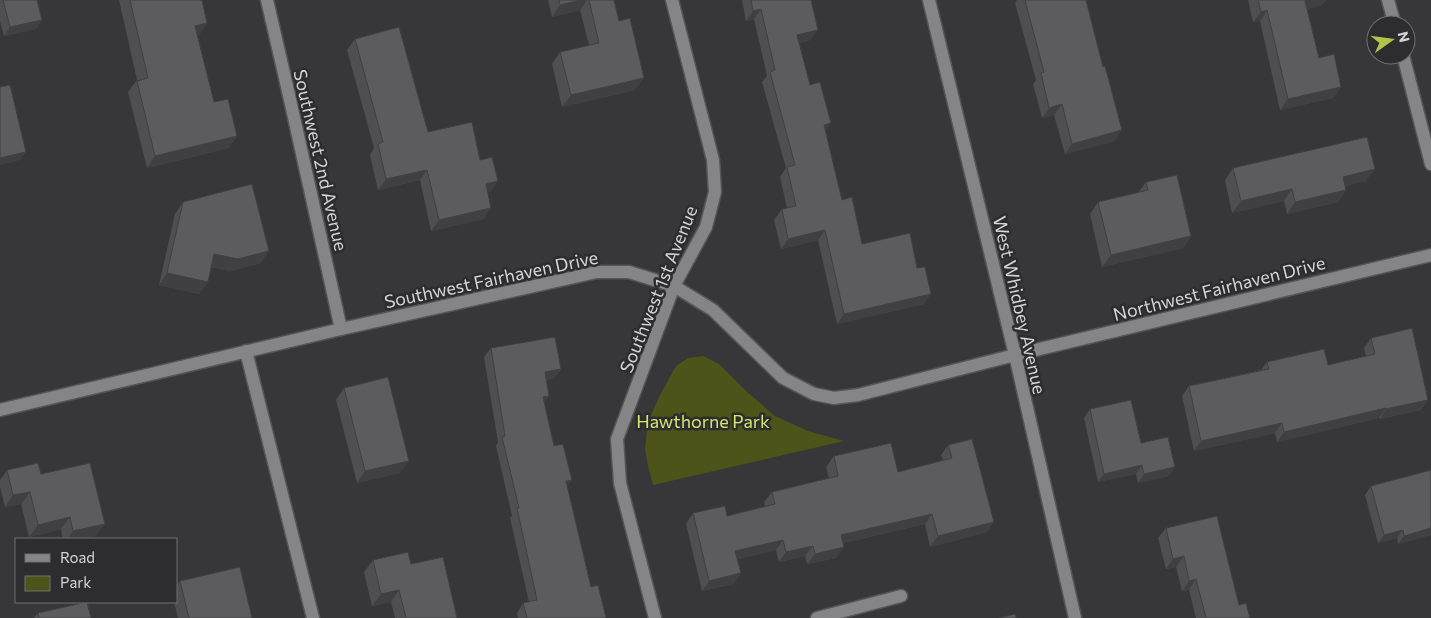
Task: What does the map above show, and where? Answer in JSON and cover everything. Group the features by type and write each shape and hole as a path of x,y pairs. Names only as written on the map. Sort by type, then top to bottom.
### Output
{"street":[{"name":"Southwest 2nd Avenue","path":"267,0 340,329"},
{"name":"Southwest 1st Avenue","path":"656,618 620,483 617,439 674,286 706,227 715,192 712,160 672,0"},
{"name":"West Whidbey Avenue","path":"929,0 1075,618"},
{"path":"1388,0 1392,15"},
{"path":"1406,65 1431,164"},
{"name":"Northwest Fairhaven Drive","path":"1014,355 1431,255"},
{"name":"Southwest Fairhaven Drive","path":"0,410 340,329 597,272 629,272 674,286 713,310 783,378 814,394 834,398 858,395 1014,355"},
{"path":"246,351 313,618"},
{"path":"817,618 901,596"}],"green space":[{"name":"Hawthorne Park","path":"703,356 719,364 775,416 808,431 844,441 653,485 645,449 648,422 676,366 688,358"}],"building":[{"path":"3,0 37,0 42,20 10,27"},
{"path":"130,0 202,0 207,23 195,26 214,102 228,99 237,136 155,156 137,81 148,78"},
{"path":"559,0 581,0 560,5"},
{"path":"589,0 614,0 619,21 630,18 644,78 571,95 560,52 599,43"},
{"path":"751,0 811,0 818,30 797,35 810,85 820,82 831,123 824,125 842,200 852,197 862,244 910,233 917,268 925,267 931,294 844,314 825,230 788,239 782,209 796,206 787,167 795,165 770,72 775,70 761,9 753,11"},
{"path":"1025,0 1086,0 1122,130 1072,144 1062,104 1049,108 1041,73 1044,72"},
{"path":"1258,0 1308,0 1305,1 1319,58 1334,54 1341,87 1288,99 1267,10 1261,12"},
{"path":"399,27 428,132 472,122 480,160 492,157 498,181 486,184 491,208 439,220 427,170 386,179 378,144 383,142 355,39"},
{"path":"10,85 26,152 0,158 0,87"},
{"path":"1367,137 1375,169 1343,177 1346,190 1295,202 1292,189 1241,201 1233,168"},
{"path":"1177,175 1191,236 1111,255 1098,202 1148,190 1146,182"},
{"path":"252,184 269,251 238,259 214,254 208,282 167,273 183,202"},
{"path":"1412,328 1428,400 1284,432 1282,423 1201,441 1189,386 1269,369 1267,362 1324,349 1328,365 1375,354 1371,338"},
{"path":"555,337 561,369 545,372 549,396 543,397 554,446 563,444 572,480 566,481 591,587 598,585 606,618 527,618 523,603 537,600 517,508 519,508 502,437 505,436 491,348"},
{"path":"388,377 409,461 365,471 344,388"},
{"path":"1131,400 1141,443 1168,437 1175,467 1144,474 1142,465 1104,474 1090,409"},
{"path":"972,439 994,522 938,536 932,514 841,535 844,547 815,554 813,546 786,552 783,540 735,551 741,573 709,581 693,513 725,506 727,516 775,504 772,492 838,476 834,456 891,443 898,472 952,458 948,445"},
{"path":"38,463 41,474 90,463 105,524 73,531 70,517 38,525 30,492 13,495 7,470"},
{"path":"1431,470 1431,528 1404,536 1403,530 1384,535 1371,486"},
{"path":"1217,516 1239,605 1246,603 1250,618 1206,618 1196,579 1189,581 1184,556 1173,559 1166,528"},
{"path":"408,552 411,564 443,557 457,618 406,618 399,590 381,594 373,560"},
{"path":"240,567 252,618 189,618 180,581"},
{"path":"87,603 91,618 39,618 38,613"},
{"path":"1015,614 1016,618 998,618"}]}
